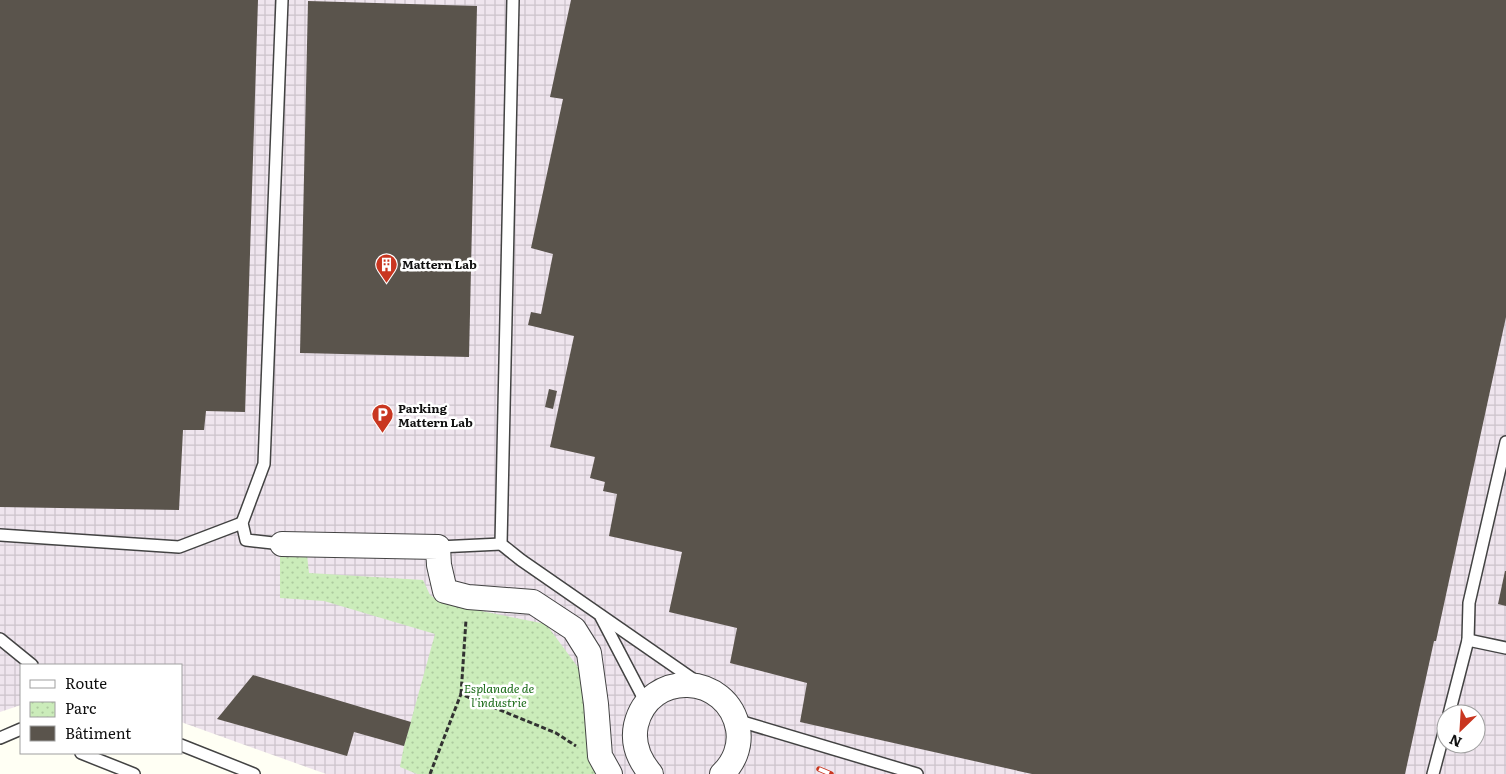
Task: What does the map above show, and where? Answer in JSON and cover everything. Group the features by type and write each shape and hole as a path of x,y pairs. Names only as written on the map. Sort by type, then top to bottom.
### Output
{"street":[{"path":"282,544 438,547 439,565 445,591 468,597 533,602 574,629 589,653 596,704 600,756 610,774"},
{"path":"651,774 643,765 636,750 635,734 638,718 646,704 658,693 673,686 689,684 704,687 718,694 728,705 736,720 739,737 736,753 728,768 722,774"}],"lane":[{"path":"282,0 264,464 242,523 246,540 282,544"},
{"path":"501,544 513,0"},
{"path":"1452,704 1468,640 1469,603 1506,442"},
{"path":"0,535 179,547 242,523"},
{"path":"438,547 501,544 521,560 704,687"},
{"path":"600,615 646,704"},
{"path":"0,639 31,664"},
{"path":"1468,640 1506,648"},
{"path":"736,720 917,774"},
{"path":"0,738 20,729"},
{"path":"182,745 254,774"},
{"path":"84,754 134,774"},
{"path":"1433,774 1438,754"}],"path":[{"path":"430,774 461,694 468,597"},
{"path":"461,694 556,733 577,747"}],"shaded area":[{"path":"0,0 1506,0 1506,774 326,774 182,722 182,664 20,664 20,705 0,712"}],"green space":[{"name":"Esplanade de l'industrie","path":"280,555 307,555 309,573 423,580 430,595 441,603 546,624 580,670 596,774 417,774 400,767 435,634 324,601 280,598"}],"building":[{"path":"0,0 258,0 245,412 206,411 204,430 183,430 179,510 0,507"},
{"path":"571,0 1506,0 1506,317 1436,641 1434,641 1405,774 1032,774 800,722 807,683 730,663 737,628 669,612 682,552 609,536 617,494 603,491 605,482 590,478 595,457 550,447 574,336 528,325 531,312 541,314 553,254 531,248 563,99 550,97"},
{"path":"308,1 477,6 469,357 300,353"},
{"path":"549,389 557,391 553,409 545,407"},
{"path":"1506,571 1506,606 1498,604"},
{"path":"253,675 411,722 404,746 354,732 347,756 217,719"}],"railway":[{"path":"819,769 831,774"}],"place":[{"name":"Mattern Lab","path":"386,283"},
{"name":"Parking Mattern Lab","path":"382,434"}]}
